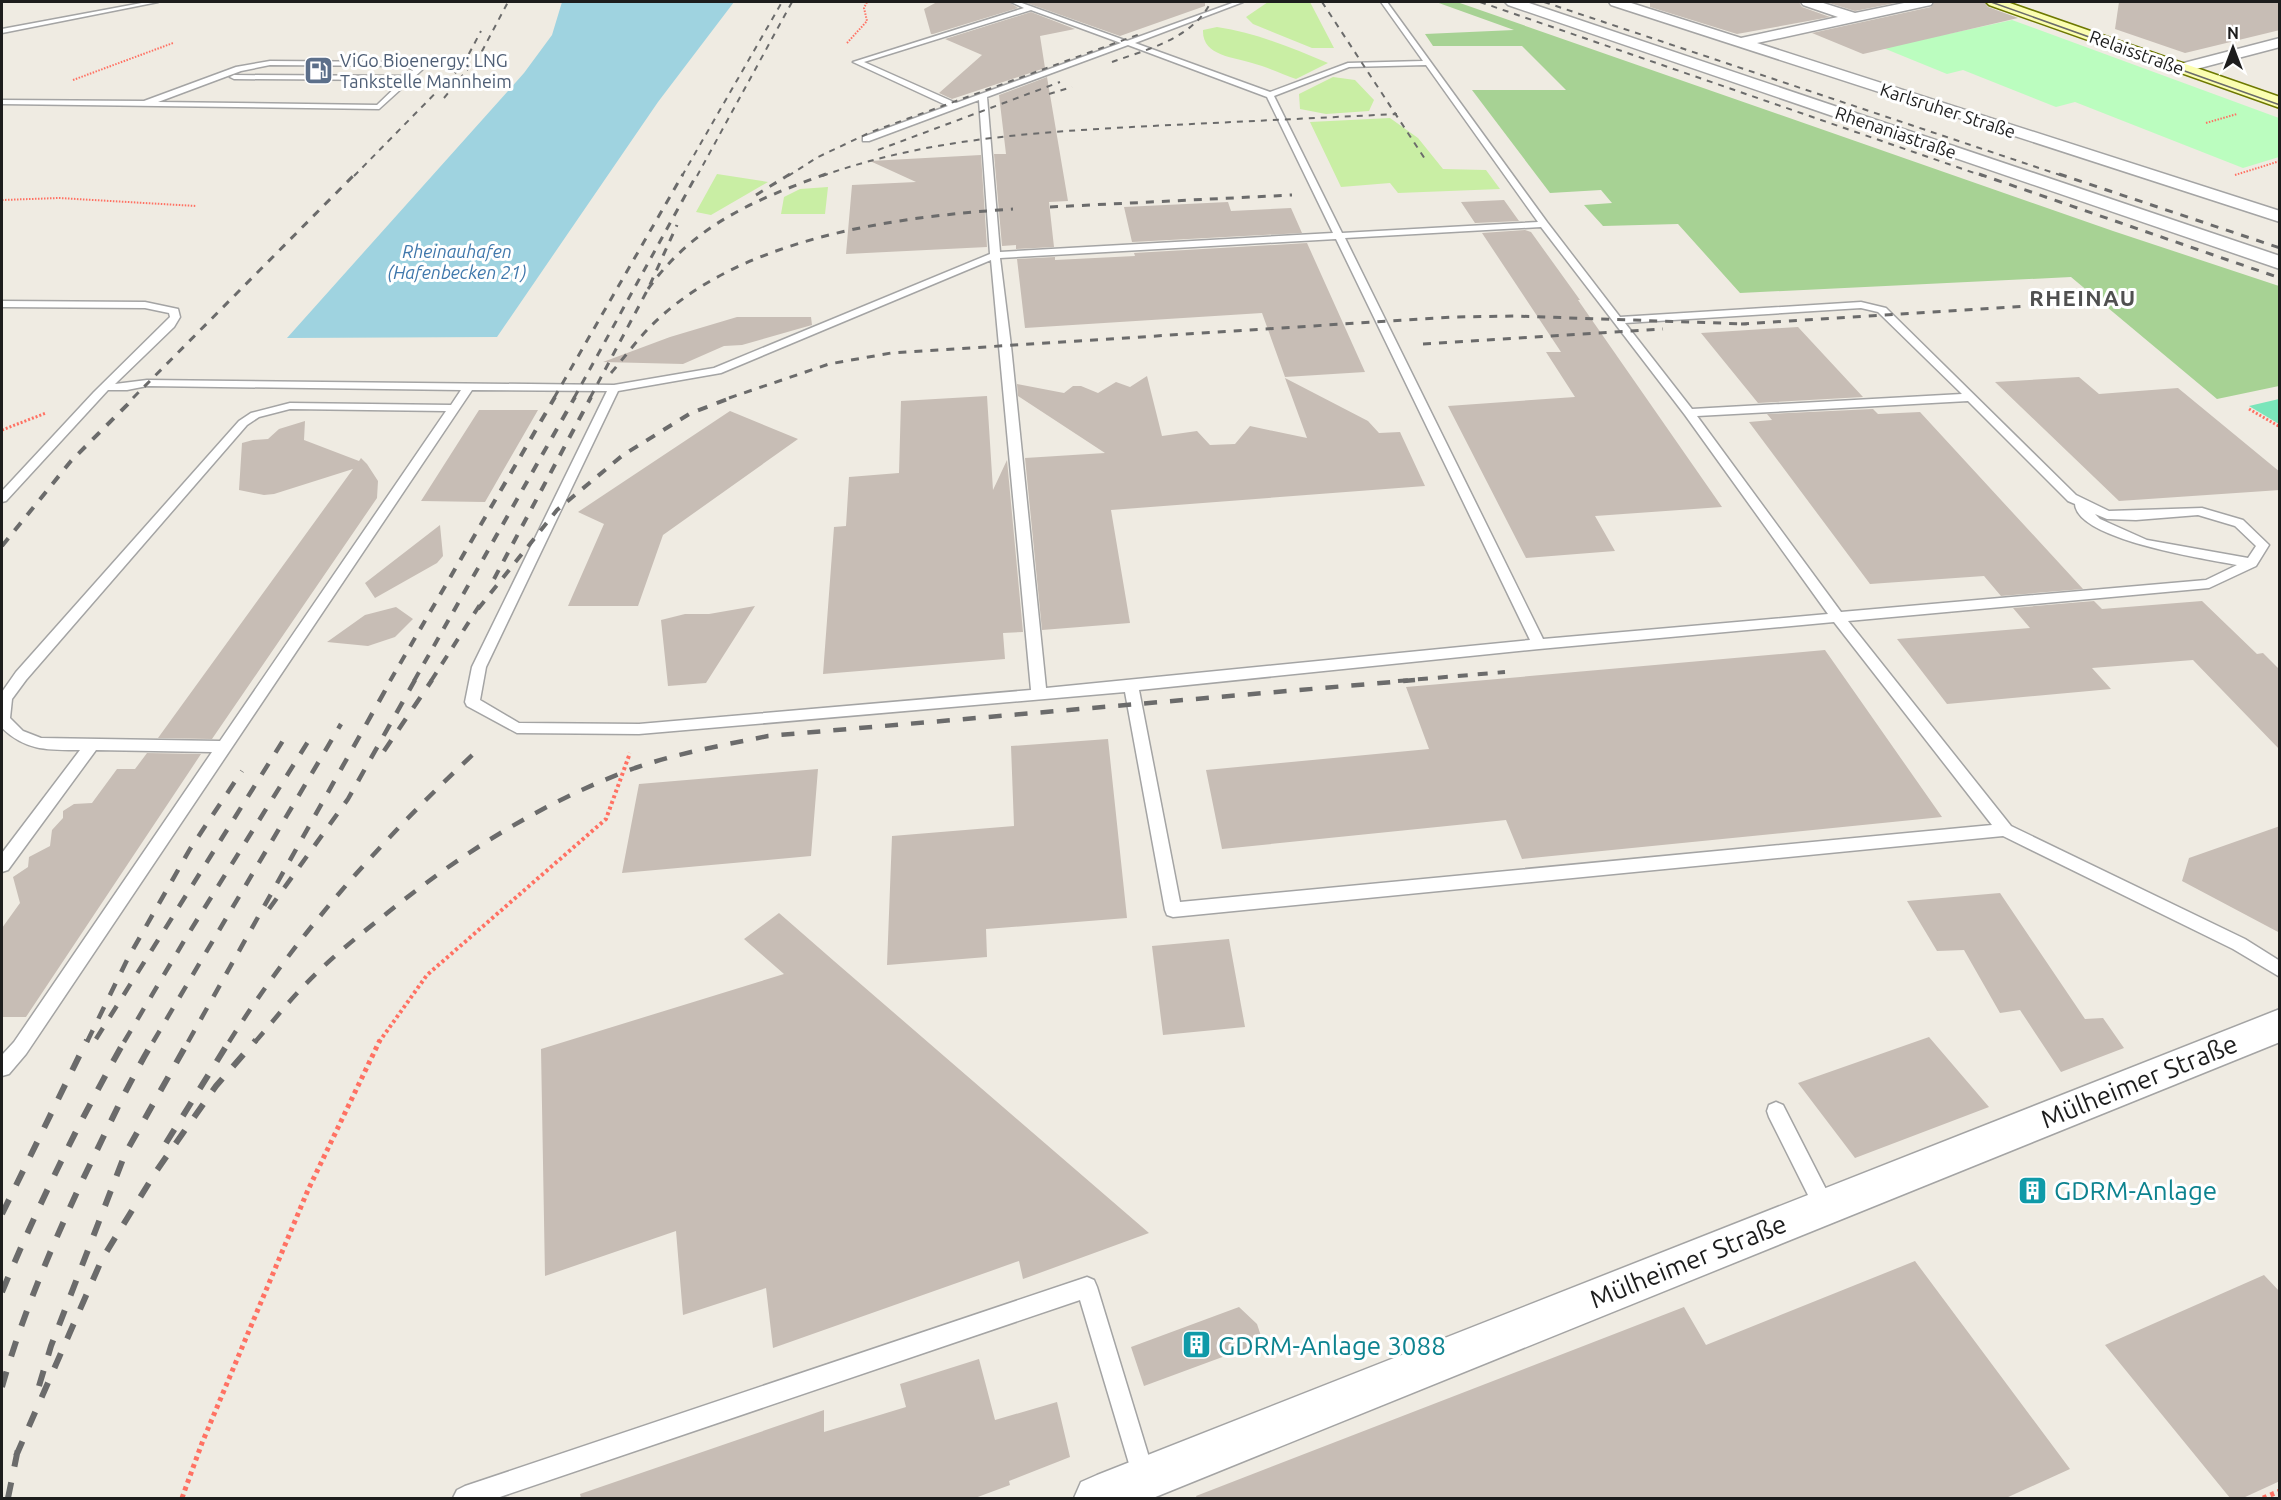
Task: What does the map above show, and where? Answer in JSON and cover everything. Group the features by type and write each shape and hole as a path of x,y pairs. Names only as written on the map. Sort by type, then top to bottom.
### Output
{"main road":[{"name":"Relaisstraße","path":"1994,2 2280,103"}],"street":[{"name":"Rhenaniastraße","path":"1513,2 2280,263"},
{"name":"Karlsruher Straße","path":"1616,2 2280,217"},
{"path":"1808,2 1855,17"},
{"path":"1741,42 1926,2"},
{"path":"2181,68 2280,42"},
{"name":"Mülheimer Straße","path":"1097,1498 2280,1025"}],"lane":[{"path":"2,31 155,2"},
{"path":"1014,2 1270,95 1348,65 1428,63"},
{"path":"866,139 1240,2"},
{"path":"1384,2 1544,224 1689,413 1837,616 2005,830 2239,944 2280,970"},
{"path":"857,62 1031,8"},
{"path":"857,62 955,106"},
{"path":"2,102 147,104 379,107 418,70 406,64 270,63 239,69 147,104"},
{"path":"216,77 411,78"},
{"path":"1270,95 1539,644"},
{"path":"983,96 995,255 1006,346 1039,693"},
{"path":"105,387 127,387 147,383 614,388 717,371 995,255 1544,224"},
{"path":"2,304 145,305 174,311 175,317 170,326 105,387 2,498"},
{"path":"1617,320 1861,305 1882,310 2096,522 2144,543 2251,563"},
{"path":"2,1068 20,1048 469,386"},
{"path":"614,388 479,667 472,702 517,728 639,729 1131,686 1539,644 2209,584 2251,563 2263,545 2239,523 2198,511 2136,516 2107,515 2072,498"},
{"path":"1689,413 1971,397"},
{"path":"225,747 40,744 18,735 2,720 5,698 21,676 243,423 255,415 290,406 454,408"},
{"path":"1131,686 1173,910 2005,830"},
{"path":"2,865 92,745"},
{"path":"1776,1111 1824,1206"},
{"path":"465,1498 1087,1287 1144,1480"}],"path":[{"path":"857,62 844,51 848,42 867,21 864,8 867,2"},
{"path":"2,200 59,198 196,206"},
{"path":"2249,409 2280,427"},
{"path":"182,1498 202,1443 308,1190 378,1043 427,975 606,819 639,729"},
{"path":"2263,1498 2280,1491"}],"green space":[{"path":"1268,2 1310,2 1334,48 1312,48 1253,24 1246,17"},
{"path":"1436,2 1457,2 2113,231 2279,286 2279,386 2217,399 2071,277 1740,293 1678,224 1603,226 1584,205 1612,203 1601,190 1550,193 1472,90 1566,90 1522,46 1433,46 1425,34 1514,30"},
{"path":"2012,20 2279,118 2279,157 2243,168 2075,102 2056,107 1963,70 1947,74 1871,43 1933,29 1948,34"},
{"path":"1217,27 1260,37 1328,63 1296,79 1228,57 1213,50 1204,39 1203,30"},
{"path":"1333,77 1355,80 1374,100 1369,111 1326,114 1300,109 1299,94"},
{"path":"1390,118 1418,138 1443,169 1486,170 1500,189 1398,193 1390,183 1341,187 1310,122"},
{"path":"717,174 768,182 711,215 696,212"},
{"path":"828,187 825,214 781,214 784,197 800,189"},
{"path":"2279,399 2279,424 2249,406"}],"water":[{"name":"Rheinauhafen (Hafenbecken 21)","path":"562,2 734,2 658,102 497,337 287,338 524,73 552,35"}],"building":[{"path":"937,2 1009,2 1018,8 931,34 924,9"},
{"path":"1024,2 1205,2 1205,6 1120,36"},
{"path":"1650,2 1799,2 1802,7 1830,17 1737,34 1650,7"},
{"path":"1826,2 1900,2 1855,11"},
{"path":"1935,2 1984,2 1988,7 2018,18 1863,54 1812,33 1931,7"},
{"path":"2119,2 2280,2 2280,30 2185,53 2115,29"},
{"path":"1031,12 1075,29 1040,36 1045,68 952,99 939,93 982,55 945,39"},
{"path":"1047,77 1068,201 1049,202 1054,247 1016,249 1016,245 1002,246 994,154 1006,154 999,95"},
{"path":"981,155 987,247 846,254 852,185 916,182 870,161"},
{"path":"1504,200 1519,221 1475,223 1461,202"},
{"path":"1228,202 1231,211 1291,208 1302,233 1132,242 1124,207"},
{"path":"1525,230 1531,232 1580,300 1578,300 1722,507 1595,516 1615,551 1526,558 1448,406 1575,397 1546,352 1561,352 1482,233"},
{"path":"1307,243 1365,372 1285,377 1262,313 1025,328 1017,259 1055,257 1055,260 1135,256 1134,253"},
{"path":"737,317 811,317 812,325 742,345 724,346 683,364 603,362 670,337"},
{"path":"1798,327 1863,397 1758,403 1701,333"},
{"path":"1147,376 1162,436 1197,431 1210,445 1235,444 1250,426 1307,438 1285,378 1368,421 1379,433 1400,432 1425,486 1111,510 1130,623 1042,630 1025,458 1105,453 1018,396 1017,384 1064,393 1073,386 1081,386 1098,393 1116,382 1130,387"},
{"path":"2079,377 2099,394 2178,388 2280,472 2280,490 2119,501 1995,382"},
{"path":"987,396 993,490 1007,460 1023,632 1003,633 1005,659 823,674 834,527 846,526 849,477 899,473 901,401"},
{"path":"1873,409 1878,414 1920,412 2083,589 2001,596 1984,576 1870,584 1749,422 1772,420 1767,414"},
{"path":"479,410 538,410 485,502 421,501"},
{"path":"730,411 798,439 663,535 638,606 568,606 604,524 578,512"},
{"path":"305,421 304,440 359,461 361,458 367,464 378,481 377,498 212,739 158,738 353,469 274,494 264,495 239,490 242,443 268,439 279,429"},
{"path":"440,525 443,556 437,563 375,598 365,583"},
{"path":"2094,601 2102,609 2202,601 2257,654 2263,653 2280,670 2280,750 2193,660 2092,668 2111,689 1947,704 1897,639 2030,628 2013,608"},
{"path":"755,606 706,683 668,686 661,620 685,614 709,614"},
{"path":"396,607 413,619 395,637 368,646 327,642 365,615"},
{"path":"1825,650 1942,817 1522,859 1506,820 1222,849 1206,770 1429,749 1406,687"},
{"path":"1108,739 1127,918 986,929 987,957 887,965 892,836 1014,826 1011,746"},
{"path":"147,753 201,754 26,1017 2,1017 2,928 20,903 13,877 28,867 29,857 50,846 52,830 63,818 63,811 74,804 92,803 117,769 135,769"},
{"path":"818,769 811,856 622,873 639,784"},
{"path":"2280,826 2280,933 2182,881 2189,858"},
{"path":"2000,893 2085,1019 2103,1018 2124,1048 2061,1072 2020,1010 2000,1013 1964,950 1937,951 1907,901"},
{"path":"779,913 1149,1233 1023,1279 1019,1261 773,1348 766,1288 683,1315 676,1231 545,1276 541,1049 784,974 744,939"},
{"path":"1229,939 1245,1027 1163,1035 1152,946"},
{"path":"1929,1037 1989,1107 1855,1158 1798,1083"},
{"path":"1915,1261 2070,1469 2006,1498 1197,1498 1196,1496 1684,1307 1706,1345"},
{"path":"2264,1275 2280,1292 2280,1481 2243,1498 2230,1498 2105,1345"},
{"name":"GDRM-Anlage 3088","path":"1239,1307 1257,1324 1263,1342 1144,1386 1131,1347"},
{"path":"979,1359 995,1420 1057,1402 1070,1457 1009,1481 1010,1485 975,1498 581,1498 580,1494 824,1410 824,1432 906,1407 900,1384"}],"tram line":[{"path":"1991,2 2280,105"}],"railway":[{"path":"444,98 481,53 508,2"},
{"path":"682,176 782,2"},
{"path":"697,176 792,2"},
{"path":"1112,62 1154,47 1181,34 1203,15 1211,2"},
{"path":"1322,2 1396,114"},
{"path":"1480,2 1983,176"},
{"path":"1544,2 2063,176"},
{"path":"354,176 463,65 481,31"},
{"path":"788,176 818,157 871,132 1140,34"},
{"path":"878,150 1060,82"},
{"path":"1049,94 1072,87"},
{"path":"822,176 902,153 1026,134 1396,114"},
{"path":"1396,114 1425,159"},
{"path":"133,398 355,174"},
{"path":"554,398 683,174"},
{"path":"574,398 697,174"},
{"path":"756,195 790,174"},
{"path":"648,289 685,248 727,217 774,194 826,174"},
{"path":"1979,174 2280,278"},
{"path":"2059,174 2280,248"},
{"path":"1050,207 1292,195"},
{"path":"611,373 646,331 682,299 723,274 769,254 817,238 867,227 917,218 1013,209"},
{"path":"648,289 677,225"},
{"path":"590,398 648,289"},
{"path":"1743,324 2091,302"},
{"path":"729,398 829,364 891,353 1452,317 1514,316 1743,324"},
{"path":"1423,344 1663,329"},
{"path":"2,546 71,461 135,397"},
{"path":"390,681 555,397"},
{"path":"414,681 575,397"},
{"path":"494,579 591,397"},
{"path":"478,609 557,510 623,455 691,413 733,397"},
{"path":"431,681 481,603"},
{"path":"1398,681 1505,672"},
{"path":"188,1042 391,680"},
{"path":"269,909 348,799 415,680"},
{"path":"384,751 432,680"},
{"path":"255,1042 309,980 370,926 441,872 502,832 566,797 651,763 768,736 1415,680"},
{"path":"153,1042 341,724"},
{"path":"96,1039 289,731"},
{"path":"124,1042 314,732"},
{"path":"229,1042 284,962 345,886 411,815 481,747"},
{"path":"87,1042 128,958 190,849 242,771"},
{"path":"2,1214 87,1040"},
{"path":"2,1292 60,1164 125,1040"},
{"path":"2,1387 28,1307 60,1230 117,1109 154,1040"},
{"path":"39,1386 51,1346 125,1154 189,1040"},
{"path":"166,1143 230,1040"},
{"path":"17,1454 102,1259 157,1170 216,1086 256,1040"},
{"path":"17,1454 18,1449"},
{"path":"8,1498 17,1454"}],"place":[{"name":"ViGo Bioenergy: LNG Tankstelle Mannheim","path":"319,70"},
{"name":"GDRM-Anlage","path":"2033,1190"},
{"name":"GDRM-Anlage 3088","path":"1197,1345"}],"district":[{"name":"RHEINAU","path":"2083,297"}]}
